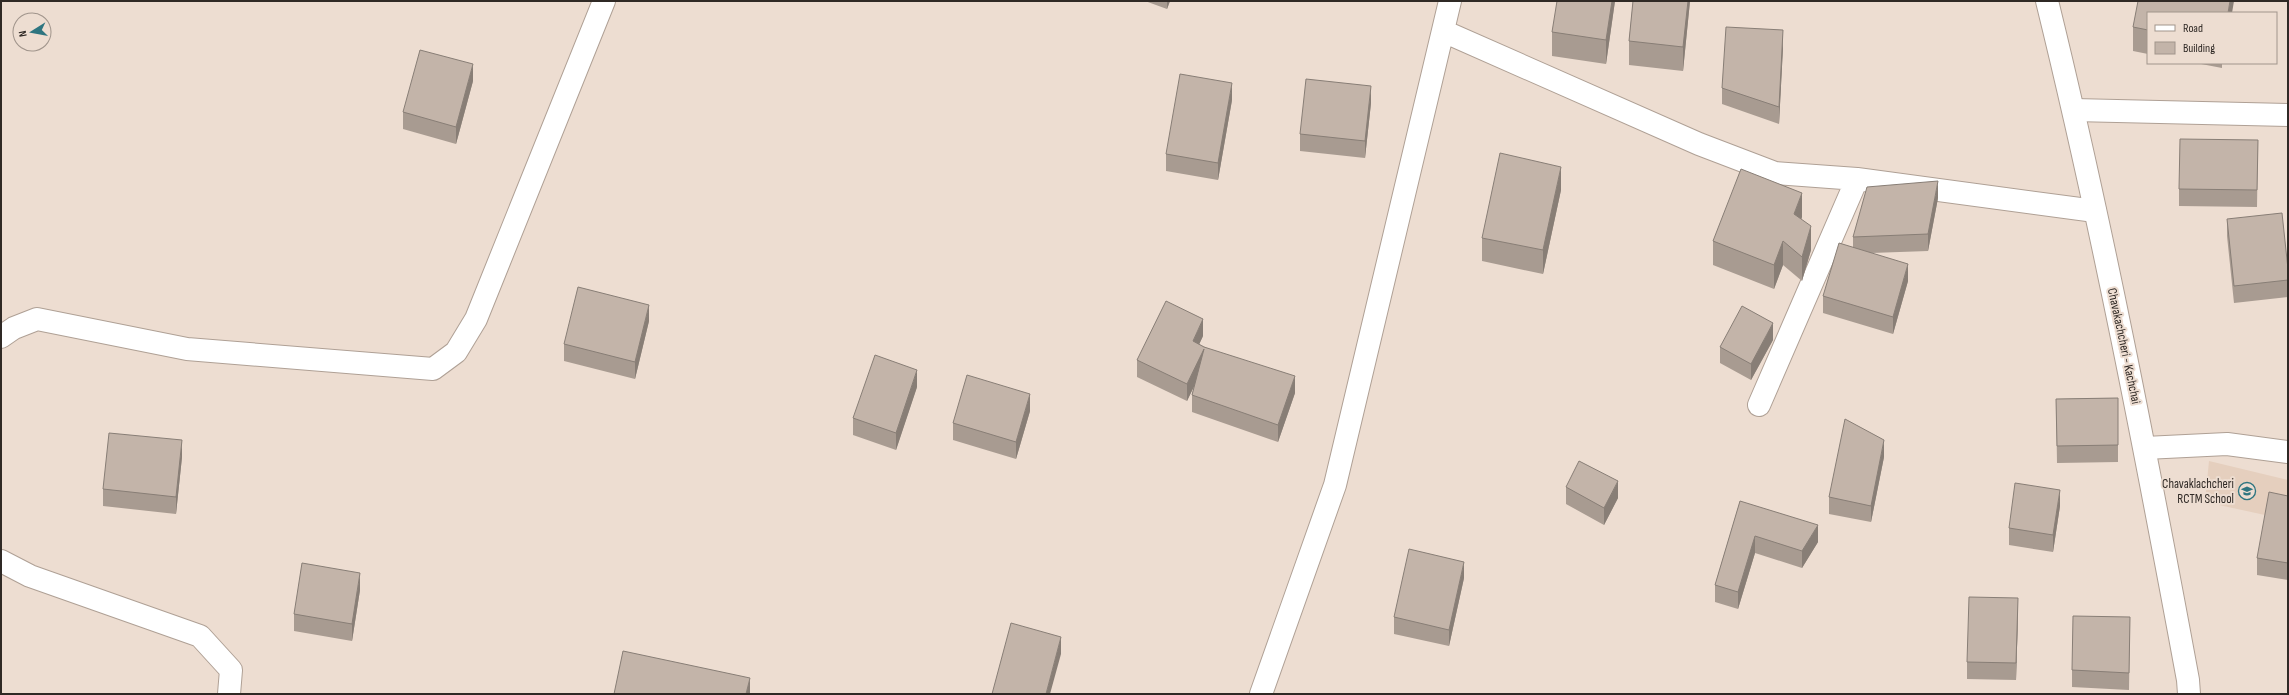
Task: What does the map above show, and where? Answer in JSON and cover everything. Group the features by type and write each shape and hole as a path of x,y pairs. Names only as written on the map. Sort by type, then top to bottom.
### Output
{"street":[{"path":"1,337 14,328 37,319 187,349 432,369 456,352 476,319 604,1"},
{"path":"1261,694 1335,485 1450,1"},
{"name":"Chavakachcheri - Kachchai","path":"2047,1 2074,110 2145,448 2188,680 2189,694"},
{"path":"1443,32 1698,144 1775,173 1857,179 2095,211"},
{"path":"2074,110 2288,115"},
{"path":"1759,404 1857,179"},
{"path":"2145,448 2227,444 2288,452"},
{"path":"1,561 30,576 200,636 231,670 229,694"}],"shaded area":[{"name":"Chavaklachcheri RCTM School","path":"2209,461 2288,480 2288,520 2205,502"}],"building":[{"path":"1557,1 1612,1 1606,40 1552,32"},
{"path":"1633,1 1688,1 1683,47 1629,41"},
{"path":"2138,1 2230,1 2228,12 2147,12 2147,30 2133,27"},
{"path":"1726,27 1783,30 1779,107 1722,88"},
{"path":"420,50 473,64 456,127 403,112"},
{"path":"1180,74 1232,83 1218,163 1166,154"},
{"path":"1306,79 1371,86 1365,141 1300,134"},
{"path":"2180,139 2258,140 2257,190 2179,189"},
{"path":"1500,153 1561,167 1543,250 1482,238"},
{"path":"1741,169 1802,193 1794,214 1811,226 1802,257 1783,241 1774,265 1713,241"},
{"path":"1938,181 1928,234 1853,237 1867,187"},
{"path":"2282,213 2288,280 2234,286 2227,219"},
{"path":"1839,243 1908,264 1893,317 1823,296"},
{"path":"578,287 649,305 635,362 564,344"},
{"path":"1166,301 1203,319 1193,341 1204,347 1295,376 1278,425 1192,395 1204,349 1187,384 1137,360"},
{"path":"1742,306 1773,323 1751,364 1720,347"},
{"path":"875,355 917,370 896,433 853,418"},
{"path":"967,375 1030,394 1016,442 953,423"},
{"path":"2118,398 2118,445 2057,446 2056,399"},
{"path":"1845,419 1884,440 1871,506 1829,497"},
{"path":"109,433 182,440 176,497 103,489"},
{"path":"1579,461 1618,481 1604,508 1566,487"},
{"path":"2015,483 2060,490 2053,535 2009,528"},
{"path":"2269,492 2288,496 2288,563 2257,558"},
{"path":"1740,501 1818,525 1802,551 1755,536 1738,592 1715,585"},
{"path":"1409,549 1464,562 1449,630 1394,617"},
{"path":"302,563 360,573 352,624 294,614"},
{"path":"1969,597 2018,598 2016,663 1967,662"},
{"path":"2073,616 2130,617 2129,673 2072,670"},
{"path":"1011,623 1061,637 1046,694 992,694"},
{"path":"623,651 750,678 746,694 614,694"}],"place":[{"name":"Chavaklachcheri RCTM School","path":"2247,491"}]}
